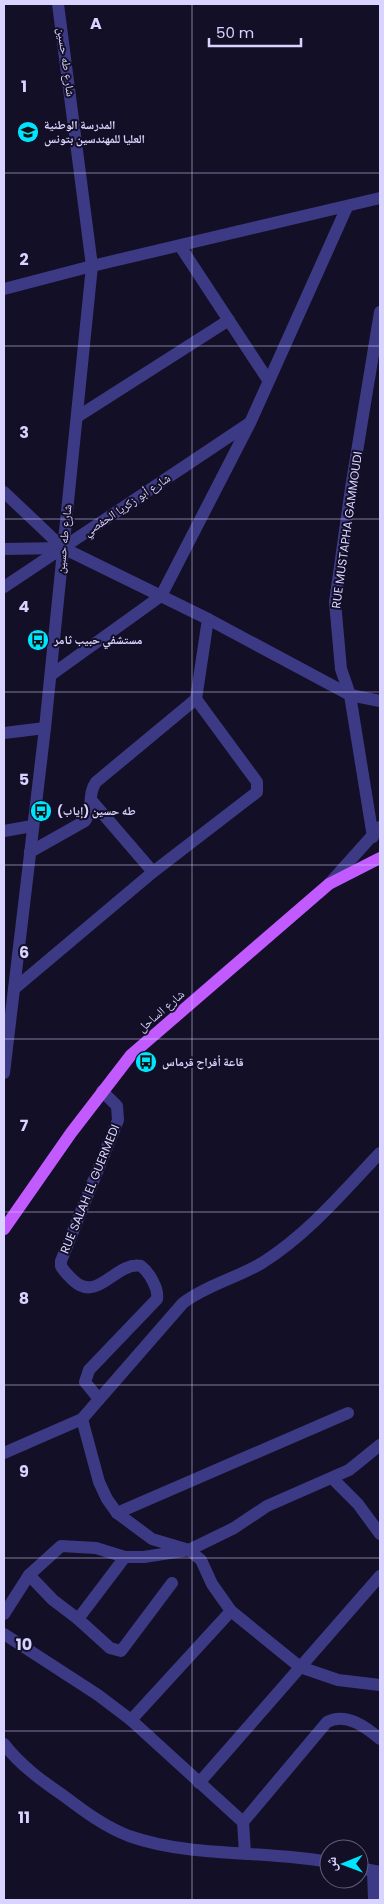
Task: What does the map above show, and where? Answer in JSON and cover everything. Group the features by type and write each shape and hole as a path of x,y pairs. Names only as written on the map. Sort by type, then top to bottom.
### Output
{"main road":[{"name":"شارع الساحل","path":"4,1224 102,1091 131,1055 329,884 380,858"}],"street":[{"name":"شارع طه حسين","path":"4,1074 51,675 92,266 58,4"},
{"path":"4,289 92,266 380,198"},
{"path":"51,675 161,596 250,423 347,207"},
{"path":"180,246 268,380"},
{"name":"RUE MUSTAPHA GAMMOUDI","path":"376,832 350,695 341,669 335,602 351,488 380,312"},
{"path":"77,417 229,320"},
{"name":"شارع أبو زكريا الحفصي","path":"4,587 250,423"},
{"path":"4,492 63,548 208,619 350,695 380,701"},
{"path":"4,548 63,548"},
{"path":"30,852 86,821 90,812 92,786 196,700 208,619"},
{"path":"14,989 153,872 258,789 257,782 196,700"},
{"path":"4,733 45,728"},
{"path":"91,800 153,872"},
{"path":"4,831 32,826"},
{"path":"329,884 376,832"},
{"name":"RUE SALAH EL GUERMEDI","path":"99,1399 87,1388 85,1382 89,1370 158,1295 157,1290 140,1266 132,1266 95,1287 87,1288 81,1287 61,1266 61,1261 118,1120 117,1106 102,1091"},
{"path":"4,1453 82,1419 183,1303 193,1296 260,1264 301,1236 380,1153"},
{"path":"118,1513 348,1413"},
{"path":"82,1419 100,1482 107,1499 118,1513 152,1539 189,1550 203,1563 212,1584 231,1611 300,1667 338,1680 380,1686"},
{"path":"4,1614 29,1575 57,1549 66,1545 96,1548 126,1557 144,1557 189,1550 234,1528 267,1506 349,1470 380,1445"},
{"path":"332,1478 358,1504 380,1534"},
{"path":"78,1619 126,1557"},
{"path":"29,1575 53,1600 78,1619 110,1648 121,1650 172,1583"},
{"path":"198,1783 380,1576"},
{"path":"131,1720 231,1611"},
{"path":"4,1634 98,1695 131,1720 243,1822"},
{"path":"245,1853 243,1822 327,1722 336,1718 347,1719 364,1726 380,1739"},
{"path":"4,1745 18,1761 51,1787 114,1829 148,1841 196,1849 319,1861"},
{"path":"374,1900 377,1872"}],"place":[{"name":"المدرسة الوطنية العليا للمهندسين بتونس","path":"28,132"},
{"name":"مستشفي حبيب ثامر","path":"38,640"},
{"name":"طه حسين (إياب)","path":"41,811"},
{"name":"قاعة أفراح قرماس","path":"146,1062"}]}
